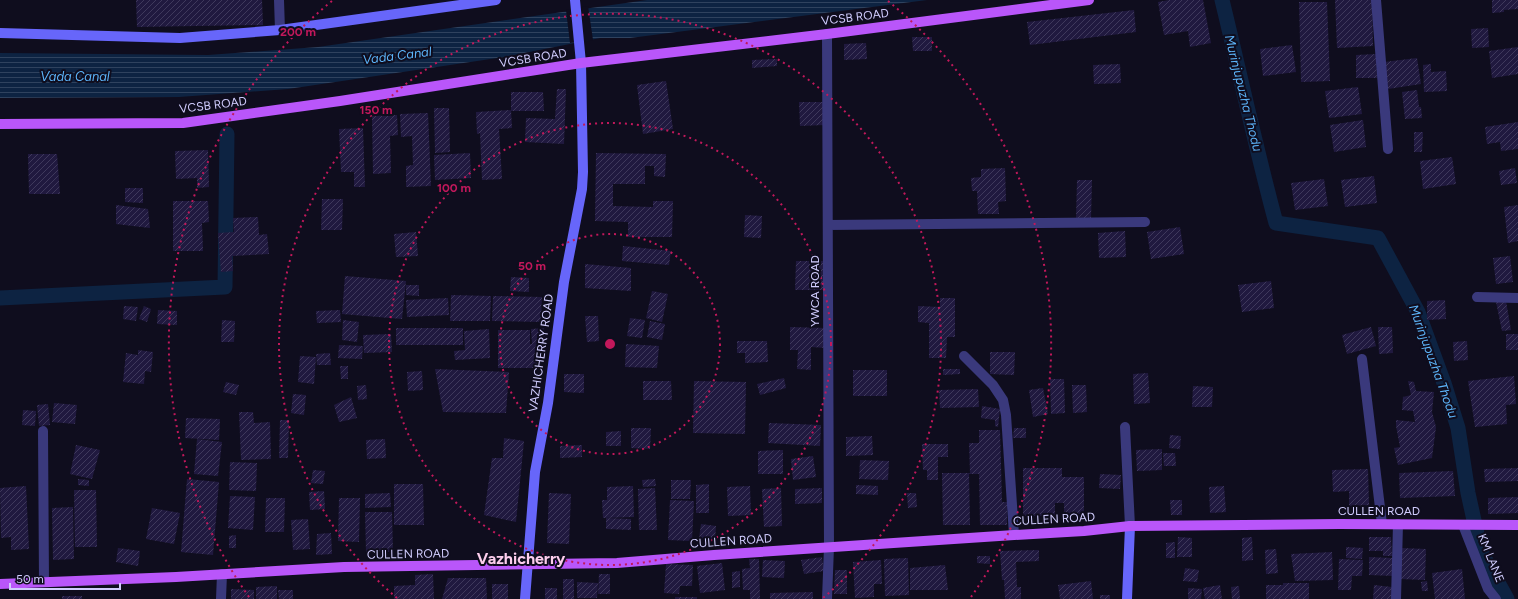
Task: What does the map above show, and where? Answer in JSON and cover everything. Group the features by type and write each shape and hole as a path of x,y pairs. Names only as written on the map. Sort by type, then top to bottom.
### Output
{"main road":[{"path":"0,33 180,38 280,30 496,0"},
{"name":"VCSB ROAD","path":"0,124 183,123 340,101 581,63 827,34 1089,0"},
{"name":"VAZHICHERRY ROAD","path":"525,599 535,472 548,403 564,282 582,189 581,63 575,2"},
{"name":"CULLEN ROAD","path":"0,584 344,567 527,566 617,563 829,547 1084,531 1130,526 1382,524 1518,525"},
{"path":"1127,599 1130,526"}],"street":[{"path":"279,0 280,30"},
{"path":"1376,0 1388,149"},
{"name":"YWCA ROAD","path":"827,34 829,547 827,599"},
{"path":"828,225 1145,222"},
{"path":"1478,297 1518,298"},
{"path":"964,356 993,385 1003,400 1006,415 1014,535"},
{"path":"1362,359 1382,524"},
{"path":"1125,427 1130,526"},
{"path":"43,431 44,582"},
{"path":"1396,599 1398,524"},
{"name":"KM LANE","path":"1463,525 1488,589 1496,599"},
{"path":"221,599 222,574"}],"water":[{"name":"Vada Canal","path":"647,0 927,0 630,38 600,38 504,57 288,89 179,97 0,98 0,53 208,55 318,47"}],"pier":[{"path":"588,6 593,40 570,43 566,10"}],"building":[{"path":"136,0 262,0 263,25 137,27"},
{"path":"1169,0 1203,0 1211,43 1190,47 1188,31 1164,35 1158,2"},
{"path":"1335,0 1372,0 1373,46 1337,48"},
{"path":"1492,0 1518,0 1518,9 1492,13"},
{"path":"1299,2 1327,2 1330,81 1301,82"},
{"path":"1134,10 1136,32 1030,45 1027,22"},
{"path":"1488,28 1489,47 1472,48 1471,29"},
{"path":"912,37 932,37 932,51 913,51"},
{"path":"866,43 867,59 844,60 844,44"},
{"path":"1292,45 1296,72 1263,76 1260,49"},
{"path":"1518,47 1518,74 1492,78 1489,51"},
{"path":"1376,54 1377,78 1356,78 1356,55"},
{"path":"1417,58 1421,84 1388,89 1384,62"},
{"path":"777,59 777,66 752,68 752,60"},
{"path":"1120,64 1121,83 1094,84 1093,65"},
{"path":"1431,64 1431,72 1446,71 1447,91 1424,92 1423,65"},
{"path":"666,81 673,129 643,134 637,85"},
{"path":"1358,87 1362,114 1329,118 1325,91"},
{"path":"557,89 566,89 564,144 525,142 526,118 555,119"},
{"path":"1417,90 1422,118 1405,119 1402,92"},
{"path":"511,92 543,92 544,111 511,111"},
{"path":"799,102 825,102 825,125 800,126"},
{"path":"434,108 449,108 450,152 435,153"},
{"path":"511,110 512,128 499,129 502,179 482,180 480,133 477,134 476,112"},
{"path":"428,113 431,186 406,187 406,166 413,165 412,136 401,137 400,114"},
{"path":"397,115 398,135 390,136 391,173 373,174 372,116"},
{"path":"1363,120 1366,147 1334,152 1330,125"},
{"path":"1518,122 1518,149 1501,151 1500,142 1487,144 1485,127"},
{"path":"363,128 365,187 354,187 354,172 341,172 339,129"},
{"path":"1414,132 1423,132 1422,152 1414,152"},
{"path":"208,150 209,187 197,188 197,178 176,179 175,151"},
{"path":"470,153 471,178 435,180 434,155"},
{"path":"596,153 666,154 665,177 654,176 654,166 645,166 645,184 613,184 613,206 653,207 653,201 673,201 672,237 628,237 628,222 595,221"},
{"path":"28,154 57,154 60,194 29,194"},
{"path":"1452,157 1456,184 1423,189 1420,161"},
{"path":"1005,168 1006,201 998,202 999,214 978,214 977,191 972,191 971,178 981,177 981,169"},
{"path":"1515,168 1517,183 1501,185 1499,171"},
{"path":"1374,176 1377,203 1345,207 1341,180"},
{"path":"1324,179 1328,206 1295,210 1291,183"},
{"path":"1077,180 1092,180 1091,219 1076,219"},
{"path":"125,188 143,188 143,203 125,202"},
{"path":"322,199 343,199 342,230 321,230"},
{"path":"173,201 208,201 209,222 202,223 203,251 173,251"},
{"path":"116,205 148,209 150,228 116,224"},
{"path":"1518,205 1518,241 1508,243 1504,207"},
{"path":"745,215 762,216 761,238 744,237"},
{"path":"258,217 259,235 267,234 269,254 232,256 233,271 221,272 218,233 234,232 233,218"},
{"path":"1180,227 1184,254 1151,259 1147,232"},
{"path":"1125,231 1126,257 1099,258 1098,233"},
{"path":"416,232 418,256 396,257 394,234"},
{"path":"623,246 671,251 669,265 622,261"},
{"path":"1510,256 1513,282 1496,284 1493,258"},
{"path":"796,261 823,261 823,290 795,290"},
{"path":"585,264 631,268 631,291 585,288"},
{"path":"345,276 406,281 402,319 342,314"},
{"path":"511,277 529,278 529,292 510,291"},
{"path":"1271,281 1274,308 1242,312 1238,285"},
{"path":"406,285 419,285 419,296 406,295"},
{"path":"652,291 668,294 662,322 646,318"},
{"path":"451,295 491,296 490,321 450,321"},
{"path":"493,296 542,297 541,322 492,321"},
{"path":"448,298 449,315 407,317 406,300"},
{"path":"940,298 955,298 955,337 947,337 946,358 929,358 929,323 918,322 918,306 940,307"},
{"path":"1445,300 1446,319 1427,320 1427,301"},
{"path":"1506,301 1511,330 1502,331 1496,302"},
{"path":"124,306 138,307 136,321 123,319"},
{"path":"144,306 151,309 147,322 139,319"},
{"path":"158,310 177,311 177,325 157,324"},
{"path":"340,310 341,322 317,323 316,311"},
{"path":"585,316 598,316 599,341 587,342"},
{"path":"630,318 645,320 642,338 627,336"},
{"path":"222,320 235,321 234,342 221,342"},
{"path":"343,320 359,322 357,342 342,340"},
{"path":"650,321 665,324 662,340 647,337"},
{"path":"790,327 826,328 826,348 811,347 811,370 797,369 798,350 790,350"},
{"path":"1371,327 1376,346 1347,354 1342,335"},
{"path":"1378,327 1392,327 1393,353 1379,354"},
{"path":"396,328 463,328 463,345 396,345"},
{"path":"544,328 545,343 532,344 531,329"},
{"path":"489,329 490,358 455,360 454,351 465,350 464,331"},
{"path":"498,330 530,330 530,344 541,344 541,368 498,368"},
{"path":"391,334 392,352 364,353 363,335"},
{"path":"1506,334 1518,334 1518,350 1506,350"},
{"path":"737,341 767,341 768,362 745,363 745,353 737,353"},
{"path":"1467,341 1468,360 1454,361 1453,342"},
{"path":"626,344 659,346 657,368 625,367"},
{"path":"339,345 363,346 362,359 338,358"},
{"path":"138,350 153,352 151,372 145,371 144,384 123,382 126,353 138,355"},
{"path":"990,352 1015,352 1014,375 990,374"},
{"path":"330,353 331,365 317,365 316,354"},
{"path":"300,356 316,357 314,384 298,382"},
{"path":"340,366 348,366 348,379 341,379"},
{"path":"435,369 509,372 506,413 443,412"},
{"path":"943,369 960,369 960,374 943,375"},
{"path":"853,370 887,370 887,396 853,396"},
{"path":"422,371 423,390 408,391 407,372"},
{"path":"1148,373 1150,403 1134,404 1133,374"},
{"path":"564,374 584,374 584,393 564,392"},
{"path":"1514,376 1516,404 1506,405 1507,424 1475,427 1468,381"},
{"path":"784,378 786,388 760,395 757,384"},
{"path":"1050,379 1064,379 1065,413 1051,414"},
{"path":"643,381 671,381 672,400 643,400"},
{"path":"694,381 746,382 745,434 693,433"},
{"path":"1408,381 1414,382 1416,391 1434,392 1432,412 1436,427 1432,458 1398,465 1394,448 1400,447 1396,420 1415,422 1413,411 1402,410 1403,397 1411,395"},
{"path":"226,382 239,385 236,395 223,392"},
{"path":"366,385 367,399 358,400 357,386"},
{"path":"1072,385 1086,385 1087,412 1073,413"},
{"path":"1193,386 1213,387 1212,407 1192,407"},
{"path":"1043,388 1048,414 1033,417 1029,390"},
{"path":"978,389 979,407 940,408 939,390"},
{"path":"293,394 306,395 304,415 291,413"},
{"path":"351,397 357,418 339,422 334,405"},
{"path":"54,403 77,405 75,424 52,422"},
{"path":"48,404 50,425 39,426 37,405"},
{"path":"982,406 1000,409 998,427 995,426 995,420 981,418"},
{"path":"23,410 36,411 35,426 22,425"},
{"path":"239,412 253,412 254,423 270,422 271,459 241,460"},
{"path":"186,418 220,419 219,440 185,438"},
{"path":"280,420 289,420 288,458 279,458"},
{"path":"769,423 821,425 820,446 768,443"},
{"path":"631,428 651,428 650,449 631,448"},
{"path":"1014,428 1026,428 1026,438 1013,438"},
{"path":"979,430 1000,430 1002,502 1007,502 1007,525 980,525 979,474 969,474 970,525 943,525 942,473 970,473 969,443 979,443"},
{"path":"621,431 621,446 606,446 606,432"},
{"path":"1170,435 1181,436 1180,449 1169,448"},
{"path":"872,436 873,455 846,456 846,437"},
{"path":"504,438 524,441 516,522 484,515 492,458 503,458"},
{"path":"197,439 222,442 218,476 194,474"},
{"path":"385,439 386,458 367,459 366,440"},
{"path":"922,444 948,444 948,457 938,457 938,480 927,480 927,470 923,470"},
{"path":"76,445 100,450 92,479 70,474"},
{"path":"582,445 582,457 560,458 560,446"},
{"path":"1162,449 1162,470 1137,471 1136,450"},
{"path":"783,450 783,474 758,474 758,451"},
{"path":"1163,453 1175,453 1176,466 1164,466"},
{"path":"813,456 816,477 793,480 791,459"},
{"path":"860,460 889,461 888,480 859,479"},
{"path":"230,462 257,463 256,491 229,490"},
{"path":"1023,468 1062,468 1062,477 1084,477 1084,514 1064,514 1064,503 1055,503 1055,516 1023,516"},
{"path":"1518,468 1518,481 1485,482 1484,469"},
{"path":"1368,469 1369,505 1349,506 1349,491 1333,492 1332,470"},
{"path":"313,470 325,471 323,484 311,483"},
{"path":"1453,471 1455,496 1400,498 1399,473"},
{"path":"1100,474 1121,475 1120,489 1099,488"},
{"path":"78,479 89,480 89,486 78,485"},
{"path":"187,479 219,482 213,555 181,552"},
{"path":"655,479 656,486 643,487 642,480"},
{"path":"671,480 691,480 690,499 671,499"},
{"path":"394,484 423,484 424,525 394,525"},
{"path":"709,484 709,513 696,513 696,485"},
{"path":"856,485 878,486 878,495 856,494"},
{"path":"26,486 29,549 11,550 11,537 1,538 0,488"},
{"path":"633,486 634,517 603,518 602,500 607,500 607,487"},
{"path":"750,486 751,515 728,516 727,487"},
{"path":"1224,486 1226,512 1210,513 1209,487"},
{"path":"655,488 657,530 639,530 638,489"},
{"path":"781,488 782,526 764,527 762,489"},
{"path":"822,488 822,503 795,504 795,489"},
{"path":"74,490 96,490 97,547 75,547"},
{"path":"324,491 325,509 310,510 309,492"},
{"path":"390,493 391,507 365,508 365,494"},
{"path":"549,493 571,494 569,544 547,543"},
{"path":"907,493 916,493 917,507 908,508"},
{"path":"230,496 255,497 253,530 228,528"},
{"path":"1518,497 1518,513 1488,514 1488,498"},
{"path":"266,498 285,498 284,532 265,532"},
{"path":"339,498 360,498 359,542 338,541"},
{"path":"670,500 694,501 692,541 668,540"},
{"path":"1170,500 1182,500 1182,515 1171,515"},
{"path":"73,507 74,559 53,560 52,508"},
{"path":"152,508 180,513 174,544 146,539"},
{"path":"365,512 392,512 393,552 366,552"},
{"path":"606,518 631,519 631,530 606,529"},
{"path":"308,519 310,549 293,550 291,520"},
{"path":"701,524 716,526 715,540 699,538"},
{"path":"331,533 332,554 316,555 317,534"},
{"path":"236,535 236,548 229,548 229,536"},
{"path":"1178,537 1192,538 1192,557 1177,557"},
{"path":"1252,537 1253,560 1242,561 1242,538"},
{"path":"1369,537 1391,537 1392,556 1383,556 1383,551 1369,551"},
{"path":"1175,542 1175,558 1166,558 1166,543"},
{"path":"1346,547 1363,548 1362,559 1346,558"},
{"path":"118,548 140,551 138,566 116,562"},
{"path":"1401,548 1426,549 1425,580 1399,579"},
{"path":"1276,549 1278,573 1266,574 1265,550"},
{"path":"1039,550 1039,561 1016,562 1017,587 1021,587 1021,599 1005,599 1000,551"},
{"path":"1332,552 1333,580 1295,581 1291,554"},
{"path":"977,556 990,556 990,564 977,563"},
{"path":"822,557 824,571 804,574 801,560"},
{"path":"1369,557 1393,558 1393,576 1369,575"},
{"path":"908,558 909,595 885,596 884,559"},
{"path":"749,559 759,559 760,599 750,599 750,590 743,590 742,569 750,568"},
{"path":"1339,559 1363,560 1362,576 1352,576 1351,590 1338,590"},
{"path":"763,560 785,561 784,578 762,577"},
{"path":"881,560 882,584 874,584 874,597 855,598 853,562"},
{"path":"722,563 725,590 700,593 697,566"},
{"path":"666,564 693,565 692,586 680,586 679,594 664,593"},
{"path":"945,565 948,590 910,590 910,568"},
{"path":"1185,568 1199,570 1197,582 1183,581"},
{"path":"1462,569 1465,599 1435,599 1432,573"},
{"path":"835,570 847,570 847,594 834,594"},
{"path":"740,571 740,587 732,588 732,572"},
{"path":"433,574 434,599 394,599 394,586 415,585 415,575"},
{"path":"599,574 610,574 610,594 598,594"},
{"path":"448,578 486,578 487,599 442,599"},
{"path":"563,579 574,579 574,599 563,599"},
{"path":"1091,581 1093,599 1060,599 1058,585"},
{"path":"1427,581 1428,591 1422,591 1421,582"},
{"path":"577,582 598,583 597,598 577,598"},
{"path":"1283,583 1309,583 1309,599 1266,599 1266,585 1283,585"},
{"path":"492,584 508,584 508,599 492,599"},
{"path":"1220,585 1222,599 1205,599 1203,588"},
{"path":"1374,585 1392,587 1391,599 1373,599"},
{"path":"277,586 277,599 256,599 256,587"},
{"path":"1239,586 1240,599 1232,599 1231,587"},
{"path":"545,588 557,588 557,599 545,599"},
{"path":"1188,588 1202,589 1201,599 1188,599"},
{"path":"231,589 254,590 254,599 231,599"},
{"path":"278,590 293,590 293,599 279,599"},
{"path":"813,592 813,599 770,599 770,593"},
{"path":"1100,595 1110,595 1110,599 1100,599"},
{"path":"62,596 82,596 82,599 62,599"},
{"path":"675,597 697,597 697,599 675,599"}],"waterway":[{"name":"Murinjupuzha Thodu","path":"1222,0 1276,223 1378,238 1418,312 1444,383 1458,428 1468,493 1481,552 1507,599"},
{"path":"0,298 225,287 227,134"}],"district":[{"name":"Vazhicherry","path":"521,558"}]}
